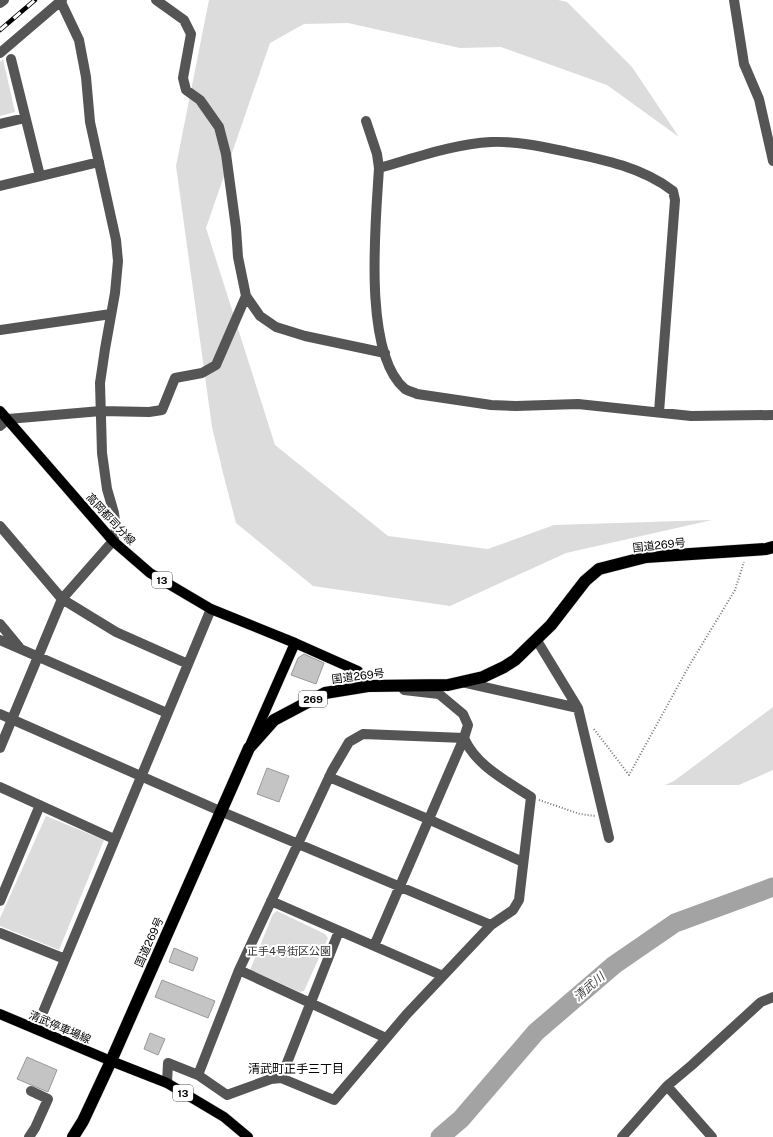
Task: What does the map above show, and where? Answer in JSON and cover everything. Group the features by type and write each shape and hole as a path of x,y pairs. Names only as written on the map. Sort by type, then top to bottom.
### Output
{"highway":[{"name":"国道269号","path":"75,1137 111,1061 248,748 274,720 325,693 368,686 448,685 483,677 515,660 551,625 585,581 599,569 646,557 766,549 773,547"}],"main road":[{"name":"高岡都司分線","path":"0,411 4,423 113,541 150,573 211,609 295,642 358,671 368,686"},
{"path":"248,748 295,642"},
{"name":"清武停車場線","path":"0,1014 111,1061"},
{"name":"13","path":"111,1061 167,1083 224,1117 248,1137"}],"street":[{"path":"0,3 4,0"},
{"path":"0,53 61,0 79,40 86,77 90,122 116,240 118,261 116,293 111,314 100,383 102,453 116,529 113,541 62,599 0,748"},
{"path":"156,0 184,20 191,34 183,78 186,90 200,100 219,127 226,154 236,228 238,257 246,296 260,316 276,327 305,336 385,354"},
{"path":"734,0 744,64 759,99 773,161"},
{"path":"11,59 40,176"},
{"path":"0,124 25,118"},
{"path":"366,121 377,154 379,168 374,254 376,311 385,354 397,380 406,390 417,394 491,405 516,406 578,404 691,416 773,415"},
{"path":"379,168 449,148 490,142 509,142 532,144 584,155 630,168 661,182 673,191 675,196 675,208 659,412"},
{"path":"0,186 99,162"},
{"path":"4,423 101,411 149,412 162,410 175,378 202,373 216,365 246,296"},
{"path":"0,330 111,314"},
{"path":"0,526 62,599 116,632 188,664"},
{"path":"36,1029 211,609"},
{"path":"0,624 21,649"},
{"path":"536,639 578,708 609,838"},
{"path":"0,640 167,712"},
{"path":"460,682 578,708"},
{"path":"368,686 439,694 463,714 468,725 464,738 374,946"},
{"path":"0,714 220,811 491,925"},
{"path":"198,1075 239,970 329,777 349,742 363,734 464,738"},
{"path":"167,1083 168,1063 198,1075 227,1095 271,1079 281,1078 334,1100 406,1015 491,925 514,910 519,900 531,797 482,764 468,749 464,738"},
{"path":"329,777 523,862"},
{"path":"0,787 114,839"},
{"path":"0,901 40,805"},
{"path":"271,901 443,976"},
{"path":"281,1078 339,931"},
{"path":"0,933 65,959"},
{"path":"239,970 386,1038"},
{"path":"622,1137 666,1086 692,1065 761,1002 773,997"},
{"path":"666,1086 712,1137"},
{"path":"29,1137 48,1099 30,1091"}],"path":[{"path":"591,726 629,775 689,666 734,590 748,550"},
{"path":"531,797 580,814 604,817"}],"green space":[{"path":"209,0 558,0 567,2 632,67 679,137 607,85 501,47 460,48 348,23 304,24 270,43 206,228 275,445 388,536 488,549 554,525 712,520 566,553 450,606 313,586 236,523 212,427 176,166"},
{"path":"3,59 15,112 0,116 0,62"},
{"path":"773,707 773,770 739,785 665,785 674,781"},
{"path":"46,816 104,840 59,950 0,926 0,918"},
{"name":"正手4号街区公園","path":"277,911 325,934 328,938 304,991 300,992 250,970 273,914"}],"building":[{"path":"304,654 324,663 316,684 291,675 298,658"},
{"path":"267,768 289,776 279,802 257,794"},
{"path":"174,948 198,958 193,971 169,962"},
{"path":"162,980 215,1001 208,1018 155,997"},
{"path":"150,1033 165,1039 158,1055 144,1049"},
{"path":"27,1057 57,1070 48,1092 17,1079"}],"waterway":[{"name":"清武川","path":"440,1137 461,1119 536,1032 614,965 675,923 773,887"}],"railway":[{"path":"0,30 35,0"}],"district":[{"name":"清武町正手三丁目","path":"296,1069"}]}
